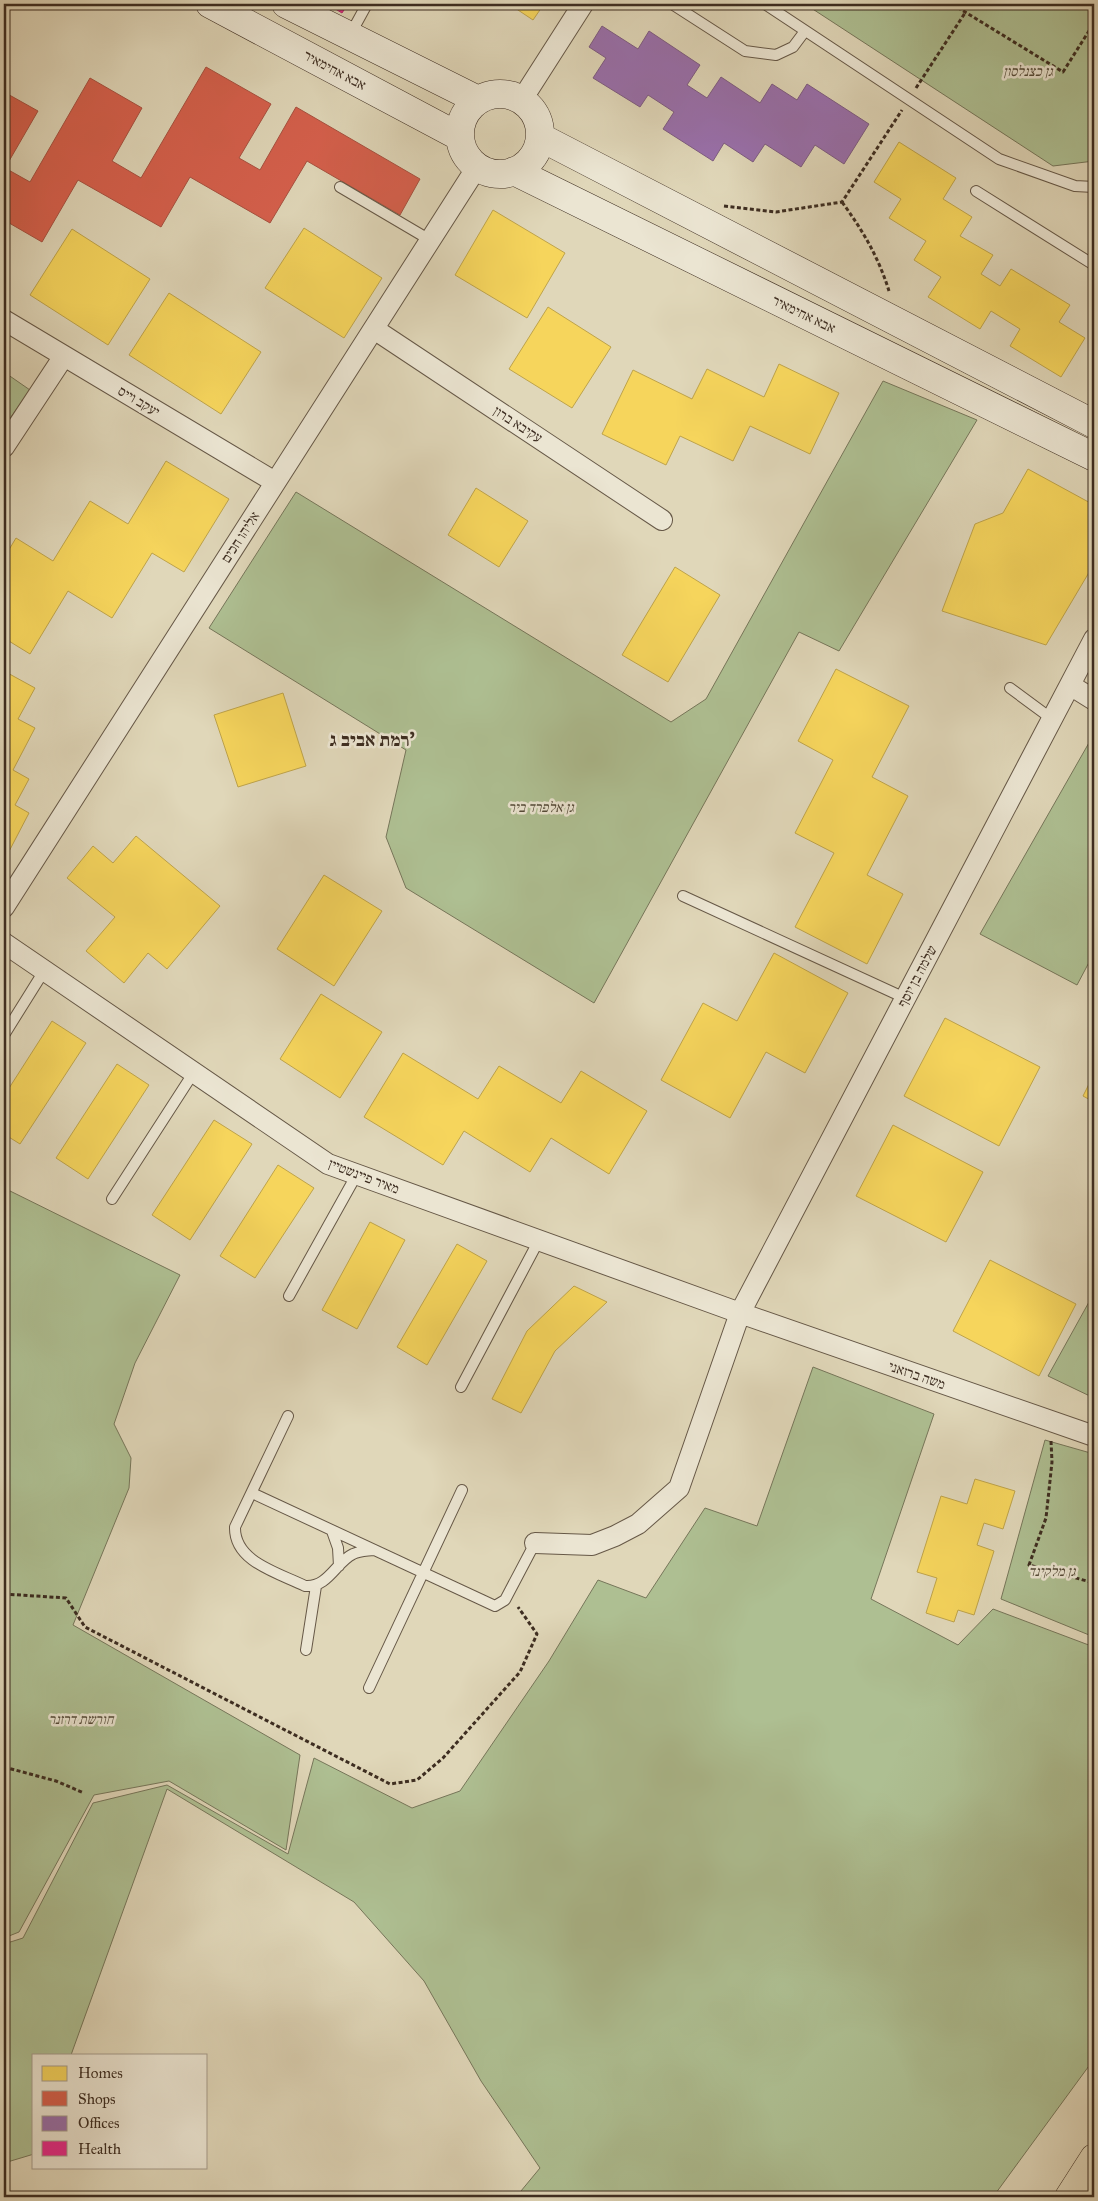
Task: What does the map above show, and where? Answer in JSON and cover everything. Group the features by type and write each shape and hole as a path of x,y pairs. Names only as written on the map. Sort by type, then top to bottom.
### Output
{"highway":[{"path":"1069,2197 1094,2158"}],"street":[{"name":"אבא אחימאיר","path":"210,4 460,137"},
{"path":"286,4 478,100"},
{"path":"521,101 583,4"},
{"path":"500,94 521,101 535,117 540,137 532,158 514,171 495,173 477,167 463,150 460,137 464,116 478,100 500,94"},
{"path":"540,137 1094,424"},
{"name":"אליהו חכים","path":"4,907 477,167"},
{"name":"אבא אחימאיר","path":"514,171 1094,457"},
{"name":"יעקב וייס","path":"4,320 275,482"},
{"name":"עקיבא ברון","path":"374,329 662,520"},
{"path":"4,447 64,356"},
{"name":"שלמה בן יוסף","path":"534,1543 592,1544 615,1536 638,1524 679,1488 740,1313 1094,639"},
{"path":"1070,686 1094,700"},
{"name":"מאיר פיינשטיין","path":"4,943 328,1164 740,1313"},
{"name":"משה ברזאני","path":"740,1313 1094,1436"}],"lane":[{"path":"350,36 367,4"},
{"path":"672,4 745,51 776,55 793,47 805,31"},
{"path":"765,4 999,159 1076,186 1094,187"},
{"path":"340,187 430,240"},
{"path":"976,190 1094,265"},
{"path":"1010,688 1052,719"},
{"path":"683,896 905,998"},
{"path":"4,1035 44,971"},
{"path":"112,1199 194,1072"},
{"path":"289,1296 357,1174"},
{"path":"461,1387 538,1240"},
{"path":"288,1416 236,1527 235,1535 242,1551 256,1562 305,1586 316,1586"},
{"path":"369,1688 462,1490"},
{"path":"252,1492 490,1604 500,1604 508,1594 534,1543"},
{"path":"332,1531 338,1548 339,1566"},
{"path":"306,1650 316,1586 352,1554 373,1550"}],"path":[{"path":"952,4 1063,72 1094,23"},
{"path":"722,205 776,212 842,202 965,13"},
{"path":"842,202 861,228 880,263 898,323"},
{"path":"1049,1420 1052,1462 1046,1518 1029,1564 1094,1583"},
{"path":"4,1594 66,1598 85,1627 390,1784 417,1780 443,1758 520,1672 537,1634 508,1594"},
{"path":"4,1767 56,1781 84,1793"}],"green space":[{"name":"גן כצנלסון","path":"805,4 1094,4 1094,161 1053,166"},
{"path":"4,372 30,390 4,427"},
{"name":"גן אלפרד ביר","path":"883,381 977,420 839,651 799,632 594,1003 406,888 386,837 406,750 209,628 296,492 671,722 706,699"},
{"path":"1094,734 1094,953 1077,985 980,934"},
{"name":"חורשת דרזנר","path":"4,1188 180,1275 135,1363 114,1424 131,1458 129,1488 73,1625 300,1755 286,1850 169,1781 94,1795 19,1932 4,1938"},
{"path":"1094,1293 1094,1398 1048,1376"},
{"path":"813,1367 934,1414 871,1599 958,1645 993,1609 1094,1647 1094,2059 993,2197 516,2197 540,2168 481,2081 424,1981 354,1902 167,1789 71,2054 32,2054 32,2155 4,2163 4,1944 23,1938 93,1803 167,1785 288,1854 314,1758 412,1808 460,1791 549,1661 598,1580 646,1598 705,1508 757,1526"},
{"name":"גן מלקינד","path":"1045,1440 1094,1454 1094,1637 1001,1599"}],"building: Homes":[{"path":"509,4 544,4 533,20"},
{"path":"899,142 956,178 943,199 972,217 960,236 993,255 981,274 1000,286 1011,269 1070,305 1059,322 1085,338 1061,377 1010,346 1020,329 991,311 980,329 928,297 941,277 914,260 926,241 889,218 901,199 874,182"},
{"path":"493,210 565,253 527,318 455,275"},
{"path":"304,228 382,278 344,338 265,288"},
{"path":"72,229 150,279 108,345 30,295"},
{"path":"169,293 261,352 221,414 129,355"},
{"path":"548,307 611,347 572,408 509,369"},
{"path":"779,364 839,393 810,454 750,426 733,461 680,436 666,465 602,434 633,370 692,399 707,369 764,397"},
{"path":"166,461 229,499 184,572 152,553 112,618 68,591 30,654 4,638 4,558 16,538 53,561 90,501 128,524"},
{"path":"1028,469 1094,505 1094,523 1090,530 1094,532 1094,564 1046,645 942,611 975,524 1003,513"},
{"path":"476,488 528,521 499,567 448,535"},
{"path":"675,567 720,595 668,682 622,655"},
{"path":"836,669 909,706 872,777 908,796 867,875 903,894 867,964 795,927 834,853 795,833 833,760 798,741"},
{"path":"4,671 35,688 18,719 35,728 13,770 29,779 15,805 29,813 4,861"},
{"path":"283,693 306,766 238,787 214,715"},
{"path":"136,836 220,906 167,969 148,953 124,983 86,951 115,917 67,878 93,846 113,863"},
{"path":"324,875 382,911 334,986 277,949"},
{"path":"774,953 848,993 805,1073 766,1052 730,1118 661,1080 703,1003 737,1021"},
{"path":"321,994 382,1032 340,1098 280,1059"},
{"path":"945,1018 1040,1067 999,1146 904,1096"},
{"path":"52,1021 86,1043 20,1144 4,1134 4,1096"},
{"path":"403,1053 478,1099 499,1066 561,1103 581,1071 647,1111 609,1174 551,1138 530,1172 464,1131 443,1165 364,1117"},
{"path":"117,1064 149,1085 88,1179 56,1158"},
{"path":"1094,1074 1094,1102 1083,1096"},
{"path":"214,1120 252,1144 190,1240 152,1215"},
{"path":"893,1125 983,1172 946,1242 856,1196"},
{"path":"278,1165 314,1188 255,1278 220,1256"},
{"path":"370,1222 405,1240 357,1329 322,1310"},
{"path":"457,1244 487,1261 427,1365 397,1347"},
{"path":"990,1260 1076,1304 1039,1376 953,1331"},
{"path":"574,1286 607,1302 555,1351 521,1413 492,1399 527,1331"},
{"path":"975,1479 1015,1491 1003,1529 984,1523 977,1545 994,1551 974,1615 958,1610 954,1622 926,1613 937,1578 917,1572 941,1496 967,1504"}],"building: Shops":[{"path":"206,67 271,104 239,158 260,170 296,107 420,179 400,215 307,161 270,223 190,177 161,227 78,180 42,242 4,220 4,92 38,111 5,168 30,182 90,78 142,108 112,161 141,178"}],"building: Offices":[{"path":"602,26 638,49 649,31 700,65 687,85 707,98 721,77 760,103 772,84 797,100 807,84 869,124 844,164 815,145 801,167 765,144 753,162 724,143 713,161 663,129 674,112 648,95 640,107 593,78 606,58 589,47"}],"building: Health":[{"path":"327,4 348,4 342,13"}],"district":[{"name":"רמת אביב ג'","path":"372,739"}]}
